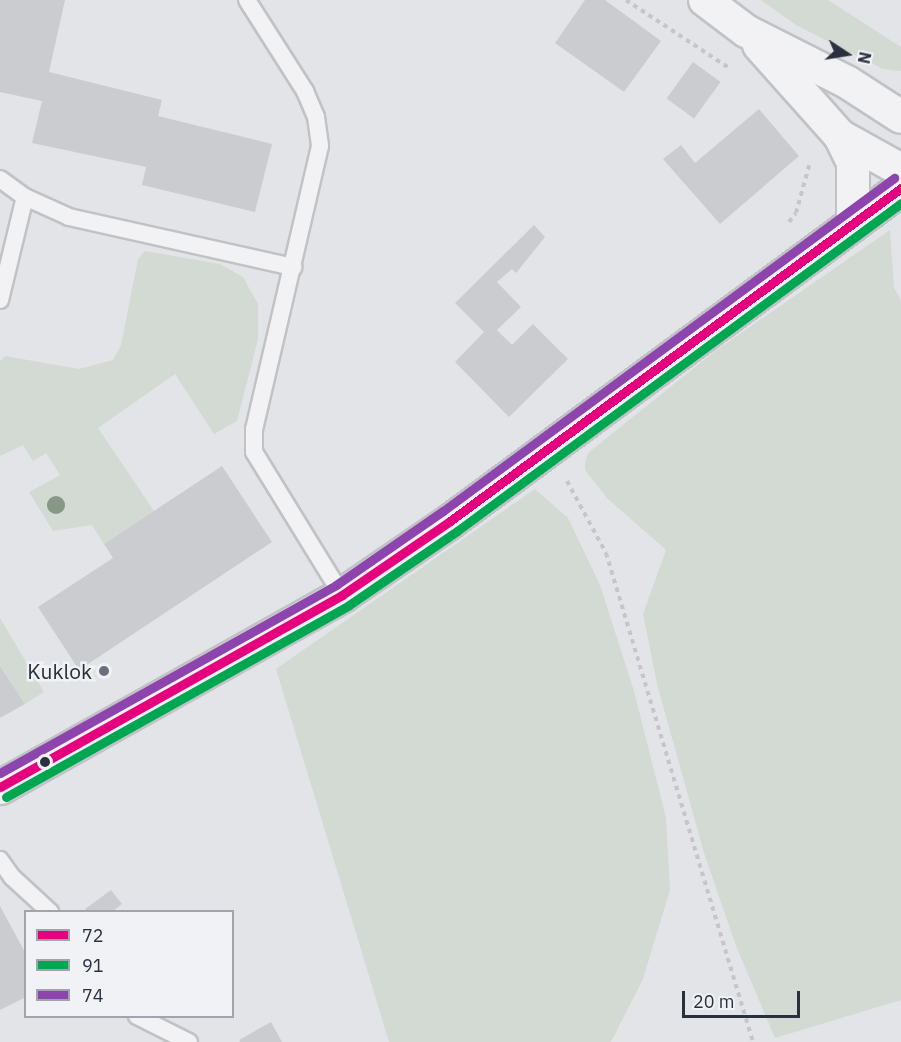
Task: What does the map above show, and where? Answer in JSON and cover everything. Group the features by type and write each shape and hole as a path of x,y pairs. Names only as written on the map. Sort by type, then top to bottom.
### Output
{"street":[{"path":"705,0 746,31 899,113"},
{"path":"746,31 840,136 853,163 853,220"},
{"path":"840,136 901,170"},
{"path":"0,787 342,595 544,451 853,220 901,188"}],"lane":[{"path":"247,0 305,90 316,117 320,146 254,429 254,453 342,595"},
{"path":"0,179 25,197 69,217 293,267"},
{"path":"0,300 25,197"},
{"path":"0,860 12,878 48,910"},
{"path":"140,1018 189,1042"}],"path":[{"path":"626,0 733,71"},
{"path":"785,227 796,213 810,164 808,155"},
{"path":"544,451 582,503 606,552 753,1042"}],"shaded area":[{"path":"761,0 828,0 901,47 901,71 883,69 796,25"},
{"path":"890,230 894,288 901,300 901,1000 775,1038 736,946 704,853 657,684 643,614 666,550 608,499 585,470 585,463 588,453 715,351"},
{"path":"145,251 220,264 243,277 258,304 258,339 237,421 214,434 175,374 98,428 154,511 104,544 92,525 53,531 29,492 60,475 46,453 33,461 23,445 0,456 0,361 5,356 79,369 113,360 121,345 138,259"},
{"path":"535,489 568,518 600,585 634,691 666,818 670,890 643,979 611,1042 389,1042 276,669"},
{"path":"0,618 44,692 25,704 0,666"}],"building":[{"path":"0,0 65,0 49,72 162,100 158,116 272,144 255,212 142,185 146,167 32,143 42,101 0,92"},
{"path":"585,0 605,0 661,41 624,92 555,43"},
{"path":"693,62 721,82 694,118 667,98"},
{"path":"759,109 799,156 720,224 663,159 681,145 695,163"},
{"path":"534,225 545,237 516,273 512,269 497,282 521,307 497,330 512,345 533,324 568,359 509,417 455,362 484,332 455,303"},
{"path":"222,466 272,542 79,670 38,607 113,558 104,544"},
{"path":"0,666 25,704 0,718"},
{"path":"111,890 122,904 114,910 85,909"},
{"path":"0,906 24,950 24,998 0,1010"},
{"path":"271,1022 282,1042 240,1042 239,1040"}],"transit line":[{"name":"74","path":"0,773 336,585 443,511 894,178"},
{"name":"72","path":"0,787 342,595 450,521 901,188"},
{"name":"91","path":"6,797 349,605 457,531 901,203"}],"place":[{"name":"Kuklok","path":"104,671"}]}
